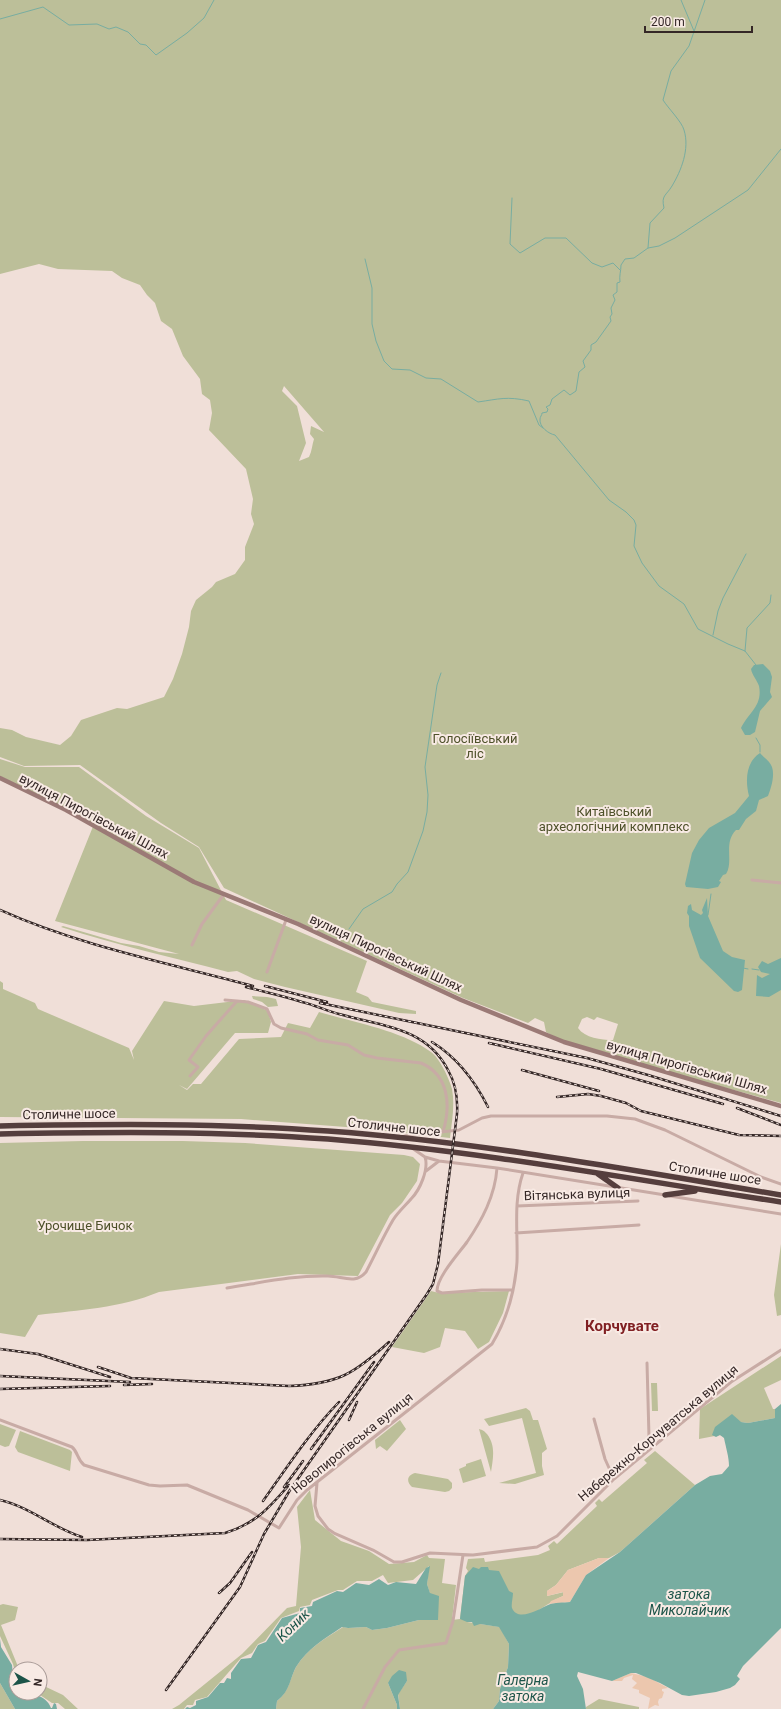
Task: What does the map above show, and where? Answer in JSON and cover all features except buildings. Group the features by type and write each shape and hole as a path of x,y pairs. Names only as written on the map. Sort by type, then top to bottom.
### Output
{"highway":[{"name":"Столичне шосе","path":"0,1126 212,1124 321,1130 508,1150 781,1195"},
{"name":"Столичне шосе","path":"0,1134 117,1132 225,1134 327,1139 411,1147 506,1159 781,1202"},
{"path":"596,1172 618,1188"},
{"path":"665,1195 701,1190"}],"street":[{"name":"вулиця Пирогівський Шлях","path":"0,778 66,810 194,882 286,920 461,1000 549,1037 781,1106"},
{"path":"752,880 781,883"},
{"path":"192,945 202,924 224,894"},
{"path":"267,972 286,920"},
{"path":"225,1000 248,1002 267,1009 274,1024 281,1028 307,1034 318,1040 348,1045 364,1054 377,1058 421,1063 427,1066 440,1077 446,1090 446,1120 443,1132"},
{"path":"190,1076 198,1067 189,1060 206,1036 237,1001"},
{"path":"396,1137 443,1132 464,1128 482,1118 491,1116 607,1116 631,1118 666,1130 761,1177 781,1184"},
{"path":"411,1147 425,1157 438,1161 497,1168 781,1214"},
{"path":"227,1288 296,1277 330,1276 351,1280 361,1278 366,1272 393,1219 402,1207 412,1198 425,1172 427,1165 425,1157"},
{"path":"425,1172 430,1166 438,1161"},
{"path":"497,1168 493,1193 488,1207 468,1240 441,1278 437,1291 442,1293 482,1290 513,1290"},
{"name":"Новопирогівська вулиця","path":"0,1420 72,1447 75,1450 78,1460 84,1465 149,1485 187,1485 248,1510 278,1528 297,1500 318,1482 487,1349 498,1333 513,1290 517,1261 516,1233 518,1190 523,1173"},
{"name":"Вітянська вулиця","path":"517,1206 638,1201"},
{"path":"516,1233 639,1226"},
{"name":"Набережно-Корчуватська вулиця","path":"318,1482 315,1506 318,1516 324,1524 334,1533 398,1563 430,1553 463,1555 527,1550 547,1543 557,1536 614,1479 731,1382 781,1350"},
{"path":"647,1363 649,1437 654,1446"},
{"path":"594,1419 605,1459 614,1479"},
{"path":"362,1709 385,1667 399,1650 446,1643 453,1621 463,1555"}],"green space":[{"name":"Голосіївський ліс","path":"0,0 781,0 781,1103 642,1065 642,1063 559,1039 546,1032 544,1022 535,1018 528,1023 463,998 224,888 199,847 161,823 80,765 24,766 0,757 0,728 12,730 26,737 60,745 71,736 81,720 117,708 127,709 164,697 173,679 182,654 189,627 191,611 196,600 216,582 235,574 245,560 245,547 254,524 251,514 253,499 246,469 209,430 212,413 210,400 202,394 200,379 183,356 172,329 161,321 155,303 140,285 122,278 112,271 58,269 39,264 0,274","holes":["284,386 324,432 311,426 310,434 314,439 311,452 309,457 299,461 306,443 297,406 282,391","587,1017 594,1020 597,1017 618,1024 613,1040 594,1038 581,1031 578,1028 582,1019"]},
{"path":"0,759 25,767 79,767 146,816 199,848 226,900 367,961 356,992 368,997 372,1002 416,1011 416,1014 399,1013 285,987 254,979 237,971 228,972 123,945 61,927 63,926 121,943 139,946 159,952 179,954 55,921 94,824 0,776"},
{"path":"0,981 3,983 3,989 35,1003 38,1009 129,1048 134,1060 132,1051 164,1001 194,1006 244,1000 268,1011 271,1022 268,1033 235,1033 187,1089 179,1085 187,1090 193,1084 201,1084 239,1039 281,1037 288,1023 310,1028 319,1012 392,1033 406,1038 431,1052 444,1069 451,1085 453,1095 453,1113 450,1138 359,1128 241,1119 0,1117"},
{"path":"252,996 276,999 278,1006 268,1007 262,1002 253,999"},
{"name":"Урочище Бичок","path":"183,1141 245,1143 404,1155 413,1157 420,1164 417,1181 402,1203 390,1215 358,1276 298,1274 159,1292 129,1302 114,1305 38,1315 25,1337 0,1333 0,1143"},
{"path":"781,1244 781,1315 777,1316 774,1295"},
{"path":"431,1291 439,1293 509,1291 503,1313 489,1342 478,1349 465,1331 445,1328 440,1347 424,1353 392,1347"},
{"path":"781,1356 781,1380 764,1388 773,1409 775,1409 775,1418 748,1423 741,1422 722,1436 720,1435 699,1439 700,1409"},
{"path":"651,1383 657,1383 658,1411 652,1411"},
{"path":"526,1408 530,1411 533,1420 538,1420 547,1449 542,1453 544,1475 515,1484 499,1483 536,1473 522,1418 489,1426 484,1419"},
{"path":"400,1420 406,1429 387,1451 380,1446 376,1449 375,1440"},
{"path":"0,1424 16,1430 9,1446 5,1447 0,1445"},
{"path":"479,1429 487,1434 492,1443 493,1452 491,1472"},
{"path":"20,1431 70,1450 72,1452 70,1471 18,1452 15,1447"},
{"path":"655,1451 695,1485 620,1552 609,1558 599,1558 568,1570 556,1585 547,1591 547,1596 564,1592 563,1596 517,1622 467,1622 500,1627 509,1644 508,1667 500,1689 499,1701 493,1709 400,1709 398,1694 407,1681 388,1683 397,1705 397,1709 276,1709 277,1701 284,1694 296,1667 301,1660 317,1644 343,1627 366,1627 372,1630 419,1620 438,1620 427,1584 429,1566 413,1580 388,1583 383,1575 372,1581 357,1581 343,1590 338,1590 312,1600 310,1605 300,1607 299,1611 281,1618 265,1641 258,1644 252,1653 241,1658 207,1697 195,1700 193,1705 187,1705 184,1709 172,1709 242,1654 287,1608 296,1606 301,1547 297,1507 310,1490 315,1520 341,1541 369,1551 389,1564 414,1562 427,1555 429,1558 445,1559 442,1583 456,1585 452,1620 460,1619 465,1576 468,1571 466,1568 468,1559 484,1558 485,1562 538,1555 550,1550 548,1546 554,1541 557,1544 597,1506 595,1503 599,1499 602,1502 647,1463 644,1460"},
{"path":"481,1459 486,1476 463,1483 459,1469 466,1466 466,1464"},
{"path":"415,1473 448,1479 452,1483 452,1488 445,1492 412,1487 408,1479 410,1475"},
{"path":"3,1604 18,1607 15,1620 1,1625 16,1661 12,1661 0,1636 0,1605"},
{"path":"0,1683 8,1697 8,1701 10,1701 15,1709 0,1709"},
{"path":"48,1688 63,1695 78,1709 65,1709 58,1703 52,1703 48,1700"},
{"path":"599,1699 639,1707 639,1709 586,1709 586,1707"}],"sand":[{"path":"599,1558 609,1558 586,1575 570,1602 549,1604 551,1601 563,1596 563,1592 547,1596 547,1591 556,1585 568,1570"},
{"path":"631,1673 648,1677 668,1688 662,1689 664,1692 662,1698 659,1699 659,1706 655,1705 648,1709 650,1698 639,1693 639,1690 632,1688 637,1683 632,1679 633,1675 624,1678 622,1681 612,1681"}],"water":[{"path":"763,664 770,671 772,677 770,692 772,697 760,711 755,732 750,735 745,735 741,728 757,704 760,693 759,686 751,669 754,665"},
{"path":"760,753 772,767 773,778 771,786 768,796 759,800 756,811 746,819 739,830 736,830 732,835 729,846 729,863 726,874 723,875 719,881 721,882 718,887 708,889 686,887 685,884 692,853 699,840 709,828 735,813 749,796 747,778 749,766 755,757"},
{"path":"707,898 708,916 723,951 732,957 745,960 742,990 738,992 734,991 700,958 689,926 689,916 687,913 688,906 691,904 692,910 701,915 703,913 702,910"},
{"path":"781,958 781,990 769,997 756,996 757,975 762,978 770,974 761,972 758,967 762,961 768,964"},
{"name":"затока Миколайчик","path":"781,1404 781,1628 743,1666 737,1676 740,1679 735,1685 716,1692 689,1696 682,1695 660,1683 636,1673 631,1673 612,1681 578,1672 577,1676 583,1689 586,1709 493,1709 499,1701 500,1689 508,1667 509,1644 499,1627 480,1624 474,1626 472,1622 467,1622 460,1619 465,1576 473,1567 479,1569 481,1567 488,1567 489,1570 499,1571 509,1591 513,1593 512,1608 519,1614 530,1613 550,1604 570,1602 586,1575 620,1552 695,1485 710,1476 722,1474 729,1466 724,1438 720,1435 716,1437 712,1435 715,1427 732,1414 741,1422 748,1423 775,1418 775,1409"},
{"name":"Коник","path":"430,1566 427,1584 430,1593 439,1596 438,1620 419,1620 372,1630 366,1627 342,1627 317,1644 301,1660 296,1667 287,1690 277,1701 276,1709 185,1709 196,1705 196,1701 208,1697 220,1683 224,1683 227,1678 231,1679 231,1673 241,1659 251,1658 258,1645 266,1642 282,1618 300,1613 300,1608 312,1606 313,1602 337,1591 343,1592 356,1583 369,1585 379,1579 388,1585 396,1582 416,1584 426,1568"},
{"path":"0,1639 1,1647 10,1661 8,1661 8,1697 0,1683"},
{"path":"399,1670 406,1672 407,1681 398,1695 400,1709 397,1709 397,1705 388,1683 392,1676"},
{"path":"10,1701 46,1701 51,1708 54,1703 56,1704 57,1709 15,1709"}],"waterway":[{"path":"0,19 43,7 69,25 97,24 109,29 116,27 128,32 140,44 146,45 156,55 187,33 204,18 214,0"},
{"path":"681,0 694,31"},
{"path":"648,248 650,223 664,208 663,200 679,174 684,160 686,145 686,137 683,127 663,100 671,71 689,46 705,0"},
{"path":"756,665 745,651 698,629 684,604 659,586 642,563 634,546 636,525 634,520 626,512 609,500 555,435 547,432 541,425 540,419 542,413 547,412 548,409 546,407 550,405 552,399 564,390 570,395 576,391 579,372 585,367 583,361 591,350 591,345 596,342 611,321 611,308 615,300 613,295 617,292 617,283 620,282 621,265 625,259 634,258 648,248 659,246 675,238 748,190 781,149"},
{"path":"512,198 510,244 520,253 545,238 566,238 592,263 602,267 613,263 620,270"},
{"path":"365,259 372,288 372,324 376,341 384,361 392,369 410,370 426,378 441,379 478,402 509,398 529,401 539,425 543,428"},
{"path":"713,635 718,611 723,598 746,554"},
{"path":"745,651 747,628 770,603 771,595"},
{"path":"349,929 363,909 392,892 408,872 423,831 427,812 428,795 425,767 437,685 441,673"},
{"path":"756,738 760,745 760,752"},
{"path":"708,915 711,894"},
{"path":"743,968 748,969"},
{"path":"752,969 759,970"}],"railway":[{"path":"0,910 30,923 93,944 253,986"},
{"path":"265,986 327,1002"},
{"path":"166,1690 240,1587 264,1534 290,1490 433,1284 438,1264 457,1114 456,1091 448,1070 439,1056 428,1045 415,1037 401,1030 246,987"},
{"path":"320,1003 587,1058 781,1116"},
{"path":"432,1042 450,1055 465,1071 488,1107"},
{"path":"489,1043 601,1069 723,1104"},
{"path":"522,1070 599,1091"},
{"path":"557,1097 588,1094 601,1096 626,1103 641,1111 739,1135 781,1136"},
{"path":"737,1108 781,1125"},
{"path":"98,1367 131,1378 289,1386 306,1385 333,1380 344,1375 366,1362 389,1342"},
{"path":"0,1349 38,1354 110,1377"},
{"path":"311,1449 374,1362"},
{"path":"0,1376 130,1382"},
{"path":"124,1385 152,1384"},
{"path":"0,1389 110,1386"},
{"path":"263,1501 328,1413 339,1402"},
{"path":"349,1420 357,1402"},
{"path":"284,1487 303,1461"},
{"path":"0,1539 87,1540 225,1533 253,1520 268,1508 289,1485"},
{"path":"0,1500 21,1507 71,1533 82,1537"},
{"path":"219,1593 230,1583 252,1552"}],"district":[{"name":"Корчувате","path":"622,1326"}],"park label":[{"name":"Китаївський археологічний комплекс","path":"614,818"}],"water label":[{"name":"Галерна затока","path":"523,1688"}]}
